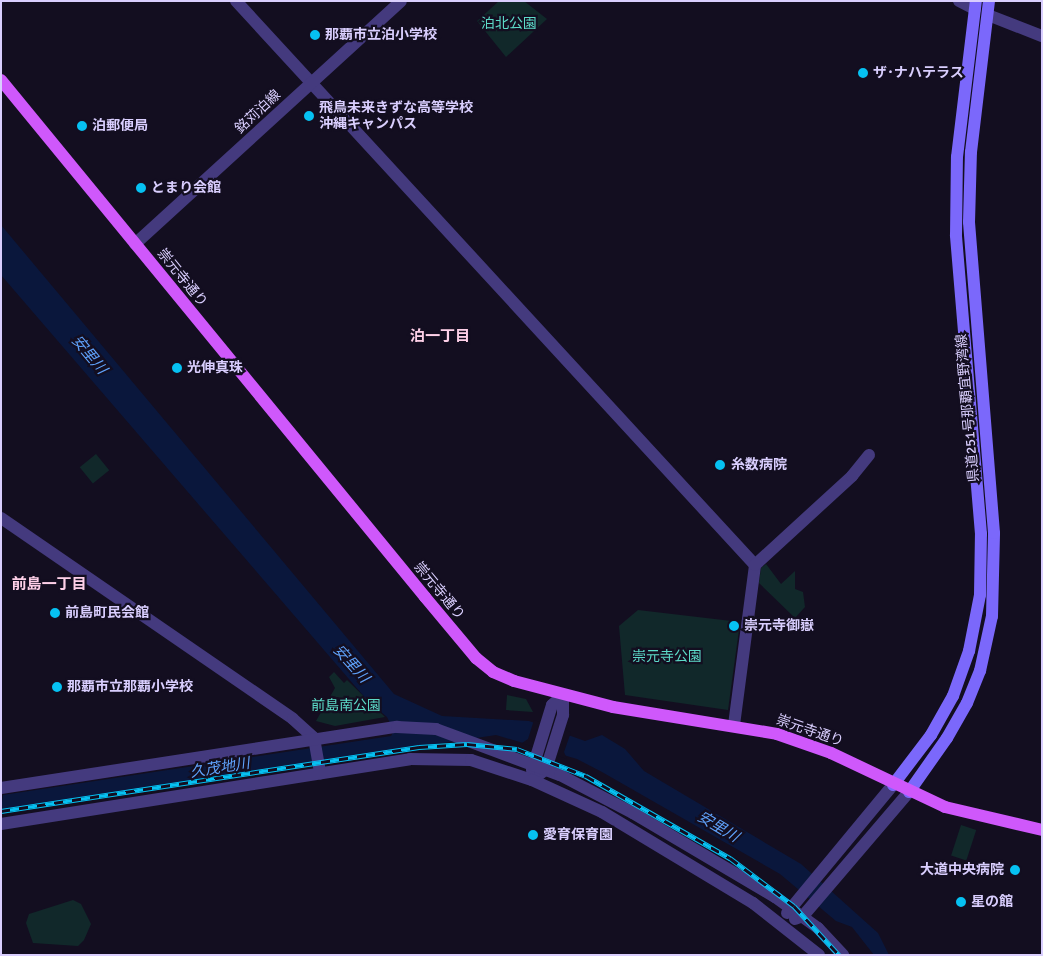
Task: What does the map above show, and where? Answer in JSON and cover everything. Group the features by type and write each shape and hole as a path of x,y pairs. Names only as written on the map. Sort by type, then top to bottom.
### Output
{"main road":[{"name":"県道251号那覇宜野湾線","path":"908,792 964,708 980,671 992,616 994,533 969,222 971,152 989,1"},
{"name":"県道251号那覇宜野湾線","path":"894,785 931,735 952,696 969,651 980,595 981,534 956,225 958,157 975,5"},
{"name":"崇元寺通り","path":"1,80 476,658 501,676 563,695 642,713 734,725 817,747 908,792 953,810 1042,830"}],"street":[{"path":"236,1 755,565"},
{"name":"銘苅泊線","path":"135,244 401,1"},
{"path":"959,1 975,5"},
{"path":"988,15 1042,36"},
{"path":"734,725 755,565 852,476 868,454"},
{"path":"1,518 286,714 315,741 320,769"},
{"path":"532,780 531,763 552,705 563,695"},
{"path":"532,780 546,769 552,754 565,708 563,695"},
{"path":"1,788 315,741 375,730 436,729 485,745 546,769 633,813 789,906 843,955"},
{"path":"1,824 320,769 442,757 471,760 532,780 627,826 784,924 819,955"},
{"path":"784,924 789,906 894,785"},
{"path":"784,924 802,916 908,792"}],"green space":[{"name":"泊北公園","path":"499,1 524,1 547,19 506,57 477,21"},
{"path":"96,454 109,470 93,484 80,467"},
{"path":"766,564 781,584 795,571 795,589 803,592 805,607 795,618 759,583 761,568"},
{"name":"崇元寺公園","path":"638,610 740,622 728,710 625,695 619,626"},
{"name":"前島南公園","path":"334,672 344,683 347,680 385,717 335,726 316,721 335,688 329,677"},
{"path":"507,695 526,699 533,712 506,710"},
{"path":"961,825 976,830 966,860 951,855"},
{"path":"73,900 81,904 91,924 84,940 78,946 33,943 26,923 29,914"}],"water":[{"path":"1,225 394,694 442,716 529,721 585,741 602,735 625,749 644,771 801,864 878,933 889,955 874,955 852,927 836,921 780,874 602,772 577,759 496,735 1,810 3,795 391,736 394,731 387,717 367,700 1,275"}],"pier":[{"path":"534,720 571,732 564,752 567,759 522,743 528,739"}],"railway":[{"path":"1,811 419,747 467,744 517,749 586,776 730,858 794,906 839,955"}],"place":[{"name":"那覇市立泊小学校","path":"315,35"},
{"name":"ザ･ナハテラス","path":"863,73"},
{"name":"飛鳥未来きずな高等学校 沖縄キャンパス","path":"309,116"},
{"name":"泊郵便局","path":"82,126"},
{"name":"とまり会館","path":"141,188"},
{"name":"光伸真珠","path":"177,368"},
{"name":"糸数病院","path":"720,465"},
{"name":"前島町民会館","path":"55,613"},
{"name":"崇元寺御嶽","path":"734,626"},
{"name":"那覇市立那覇小学校","path":"57,687"},
{"name":"愛育保育園","path":"533,835"},
{"name":"大道中央病院","path":"1015,870"},
{"name":"星の館","path":"961,902"}],"district":[{"name":"泊一丁目","path":"440,337"},
{"name":"前島一丁目","path":"49,585"}],"water label":[{"name":"安里川","path":"89,355"},
{"name":"安里川","path":"351,664"},
{"name":"久茂地川","path":"220,768"},
{"name":"安里川","path":"718,827"}]}
